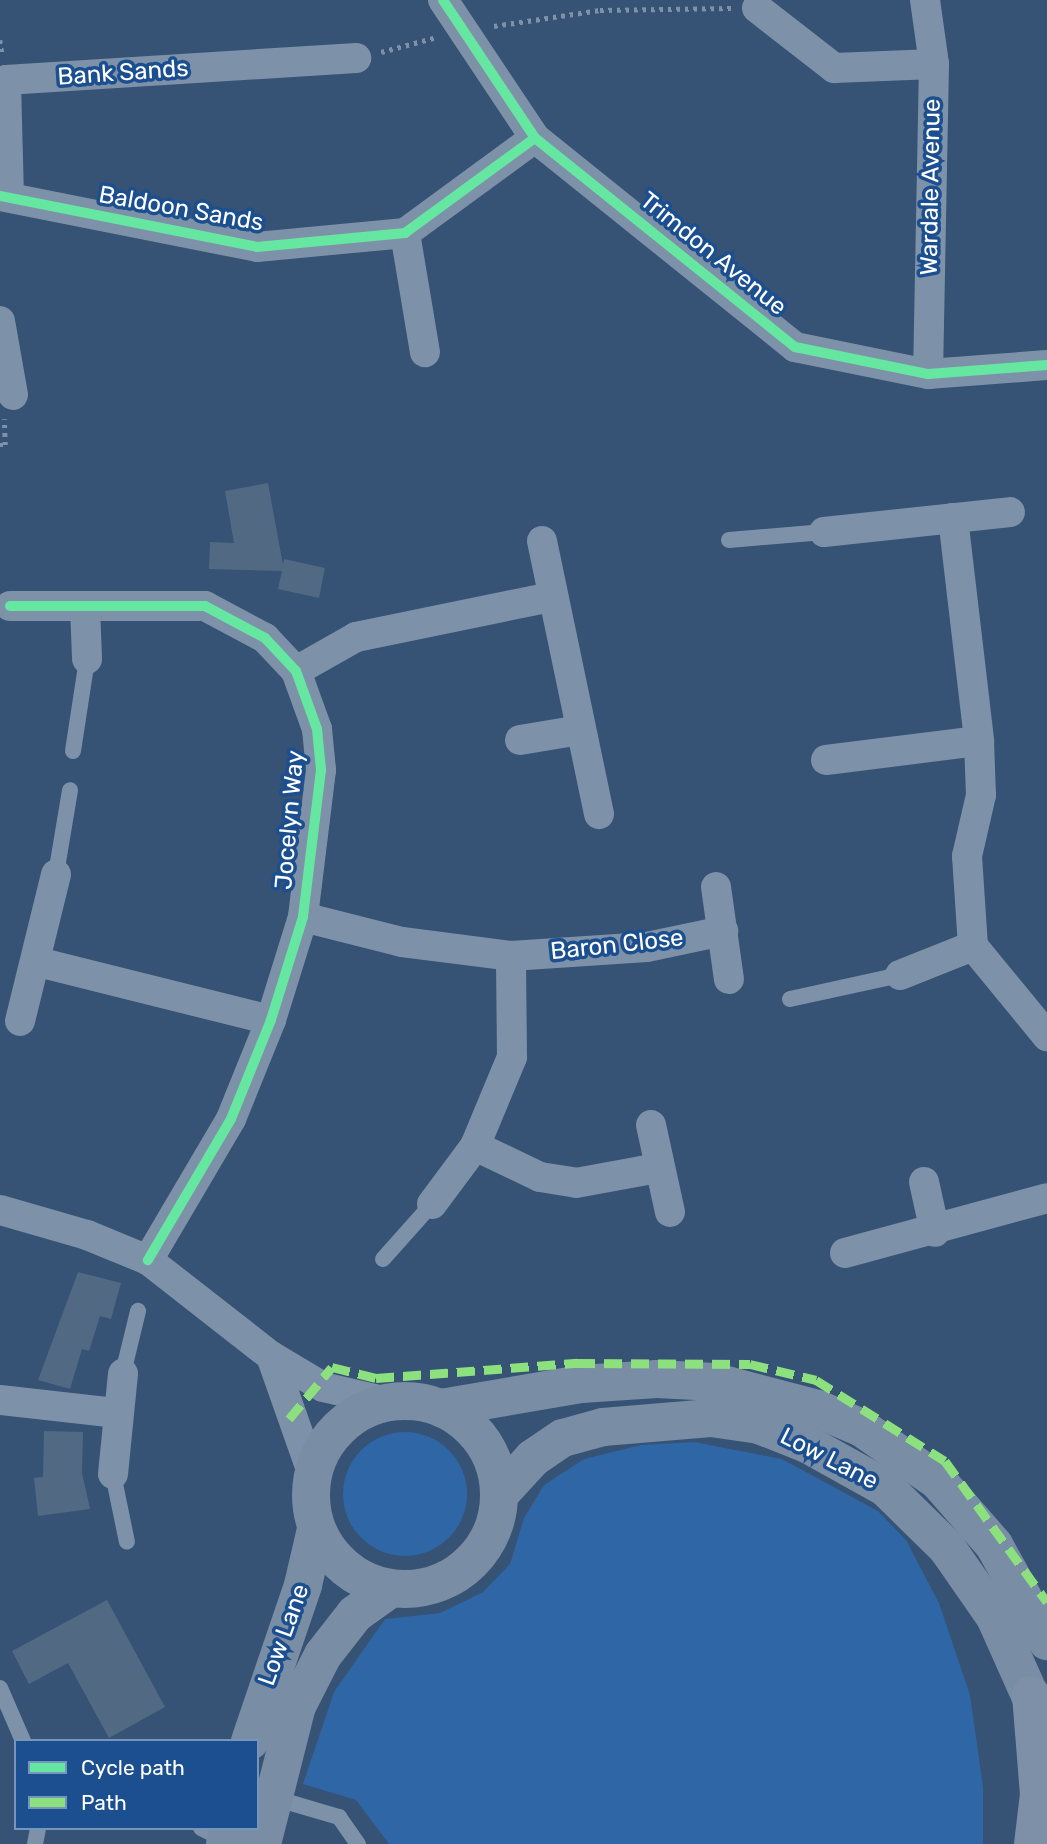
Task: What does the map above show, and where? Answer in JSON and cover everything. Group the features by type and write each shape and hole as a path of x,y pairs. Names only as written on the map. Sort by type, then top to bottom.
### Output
{"highway":[{"path":"1031,1695 1039,1794 1033,1844"}],"main road":[{"name":"Low Lane","path":"442,1408 581,1384 657,1379 715,1382 818,1409 862,1428 938,1481 994,1545 1047,1641"},
{"path":"388,1402 442,1408 484,1442 500,1494 495,1527 479,1555 454,1577 423,1589 390,1589 359,1578 333,1557 316,1529 313,1475 336,1433 354,1416 388,1402"},
{"name":"Low Lane","path":"500,1494 533,1458 563,1438 603,1427 658,1419 759,1425 846,1463 921,1518 971,1577 1031,1695 1047,1733"},
{"name":"Low Lane","path":"251,1739 303,1585 316,1529"},
{"name":"Low Lane","path":"259,1808 271,1797 297,1706 323,1655 355,1614 390,1589"}],"street":[{"name":"Trimdon Avenue","path":"443,0 458,31 535,138 795,347 928,374 1047,365"},
{"name":"Wardale Avenue","path":"925,0 934,64 928,374"},
{"path":"757,8 834,68 934,64"},
{"name":"Bank Sands","path":"4,197 6,80 356,58"},
{"path":"425,352 405,233 535,138"},
{"name":"Baldoon Sands","path":"4,197 257,247 405,233"},
{"path":"0,321 13,395"},
{"path":"824,532 1010,512"},
{"path":"953,518 979,741 981,795 967,856 973,946 1047,1036"},
{"path":"542,541 551,597 598,814"},
{"path":"296,671 356,637 551,597"},
{"name":"Jocelyn Way","path":"5,606 205,606 265,638 296,671 317,729 321,770 303,917 271,1020 231,1119 148,1260"},
{"path":"85,606 87,659"},
{"path":"520,740 580,730"},
{"path":"826,760 979,741"},
{"path":"20,1021 38,962 57,874"},
{"path":"716,887 729,979"},
{"name":"Baron Close","path":"303,917 402,942 511,956 647,947 723,931"},
{"path":"900,975 973,946"},
{"path":"432,1204 475,1146 512,1057 511,956"},
{"path":"38,962 271,1020"},
{"path":"651,1125 658,1168 670,1212"},
{"path":"475,1146 540,1177 576,1183 658,1168"},
{"path":"925,1182 934,1232"},
{"path":"845,1253 934,1232 1047,1198"},
{"path":"0,1210 87,1235 148,1260 271,1356 323,1387 388,1402"},
{"path":"271,1356 313,1475"},
{"path":"113,1474 115,1413 123,1373"},
{"path":"0,1400 115,1413"}],"lane":[{"path":"729,540 824,532"},
{"path":"73,751 87,659"},
{"path":"57,874 70,790"},
{"path":"790,999 900,975"},
{"path":"383,1259 432,1204"},
{"path":"123,1373 138,1311"},
{"path":"113,1474 127,1542"},
{"path":"0,1688 22,1739"},
{"path":"271,1797 339,1817 358,1844"}],"path":[{"path":"356,58 458,31 600,10 757,8"}],"shaded area":[{"path":"405,1432 429,1436 449,1450 463,1470 467,1494 463,1518 449,1538 429,1552 405,1556 381,1552 361,1538 347,1518 343,1494 347,1470 361,1450 381,1436"},
{"path":"694,1442 782,1459 878,1511 906,1540 939,1603 970,1695 983,1787 983,1844 389,1844 356,1800 303,1784 334,1692 385,1619 440,1613 483,1592 510,1564 524,1518 544,1485 584,1459 641,1445"}],"building":[{"path":"268,483 283,565 284,559 325,568 319,598 278,589 282,571 209,569 210,542 234,543 225,491"},
{"path":"78,1272 121,1283 111,1319 100,1316 89,1351 82,1349 70,1389 38,1380"},
{"path":"44,1431 83,1432 82,1473 90,1509 38,1516 34,1478 43,1477"},
{"path":"107,1600 165,1707 109,1738 68,1663 29,1684 12,1651"}],"marked path":[{"path":"289,1419 332,1367 376,1378 577,1363 750,1364 816,1380 945,1461 1047,1602"}],"cycle path":[{"path":"443,0 535,138 795,347 928,374 1047,365"},
{"path":"0,196 257,247 405,233 535,138"},
{"path":"10,606 205,606 265,638 296,671 317,729 321,770 303,917 271,1020 231,1119 148,1260"}]}
